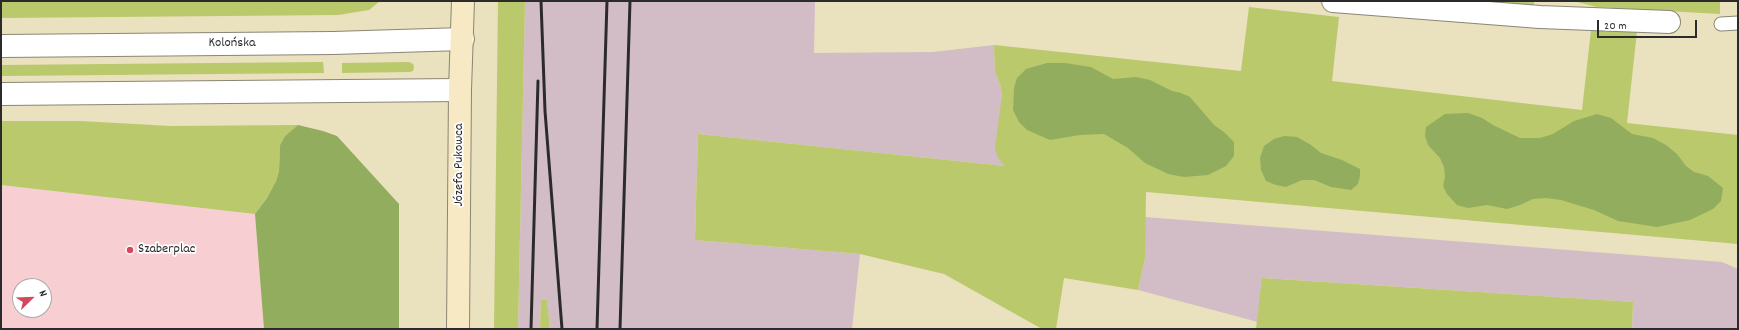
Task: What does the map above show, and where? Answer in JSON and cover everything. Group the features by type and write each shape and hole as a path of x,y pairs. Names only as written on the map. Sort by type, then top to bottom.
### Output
{"street":[{"name":"Józefa Pukowca","path":"458,329 460,90 463,1"},
{"path":"1333,1 1541,9 1669,22"},
{"name":"Kolońska","path":"1,46 333,43 462,39"},
{"path":"1,94 460,90"}],"lane":[{"path":"1721,24 1738,24"}],"shaded area":[{"path":"525,1 815,1 814,53 933,52 994,45 995,73 1000,84 1002,95 1005,166 698,134 695,240 860,254 852,329 550,329 547,301 541,300 540,329 518,329"},
{"name":"Szaberplac","path":"1,185 255,214 264,329 1,329"},
{"path":"1145,217 1722,262 1738,269 1738,329 1632,329 1633,302 1263,278 1258,322 1138,290 1145,258"}],"green space":[{"path":"1,1 380,1 369,10 338,15 1,18"},
{"path":"498,1 525,1 518,329 494,329"},
{"path":"1448,1 1534,1 1534,7"},
{"path":"1573,1 1720,1 1720,14 1597,7"},
{"path":"1249,7 1339,17 1332,81 1582,110 1591,30 1637,31 1627,123 1738,135 1738,244 1146,192 1145,258 1138,290 1064,278 1056,329 1042,329 944,274 860,254 695,240 698,134 1005,166 998,158 995,148 1002,95 1000,84 995,73 994,45 1241,71"},
{"path":"323,62 324,73 1,76 1,65"},
{"path":"409,62 413,64 414,67 413,71 410,72 342,73 342,63"},
{"path":"1047,63 1065,63 1091,67 1113,79 1136,77 1150,80 1172,91 1190,97 1214,125 1234,142 1234,156 1226,166 1208,175 1184,177 1168,174 1145,163 1128,148 1104,134 1080,135 1050,140 1027,130 1019,122 1013,110 1014,88 1017,78 1026,69"},
{"path":"1468,113 1482,118 1520,138 1540,138 1553,134 1574,121 1597,114 1611,118 1632,134 1653,138 1666,145 1677,154 1686,166 1694,172 1708,176 1723,188 1721,201 1713,209 1690,220 1657,227 1618,221 1594,210 1561,200 1546,198 1533,199 1507,209 1487,205 1468,208 1457,205 1447,194 1443,186 1445,177 1444,167 1440,158 1428,145 1425,136 1426,127 1445,114"},
{"path":"1,121 80,121 171,126 298,125 285,136 280,145 279,171 276,181 267,198 255,214 1,185"},
{"path":"298,125 337,136 399,204 399,329 264,329 255,214 267,198 276,181 279,171 280,145 285,136"},
{"path":"1284,136 1297,137 1321,153 1342,160 1360,169 1358,184 1351,190 1331,187 1314,180 1302,180 1286,187 1266,181 1261,170 1260,158 1264,146 1274,139"},
{"path":"1262,278 1633,302 1632,329 1256,329"},
{"path":"541,300 547,300 550,329 540,329"}],"railway":[{"path":"541,1 545,111 562,329"},
{"path":"597,329 607,1"},
{"path":"620,329 630,1"},
{"path":"531,329 538,81"}],"place":[{"name":"Szaberplac","path":"130,250"}]}
